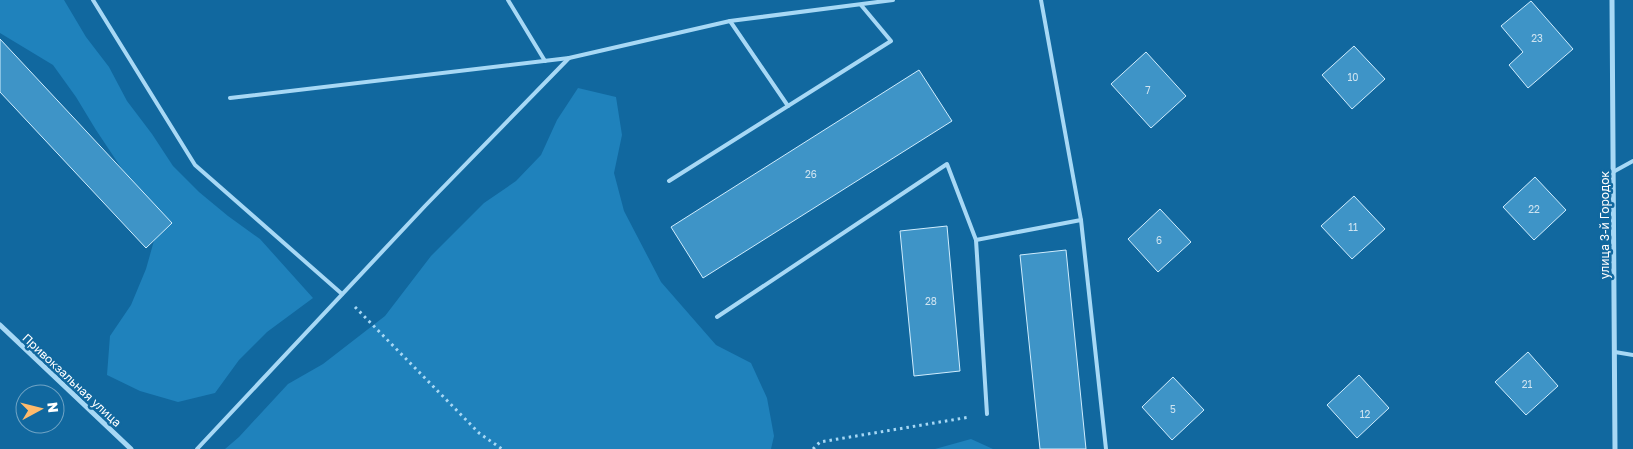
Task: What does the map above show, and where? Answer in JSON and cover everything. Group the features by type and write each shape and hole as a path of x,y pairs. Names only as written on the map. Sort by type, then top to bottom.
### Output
{"street":[{"name":"улица 3-й Городок","path":"1612,0 1615,449"},
{"name":"Привокзальная улица","path":"0,325 131,449"}],"lane":[{"path":"93,0 195,165 342,294"},
{"path":"508,0 545,60"},
{"path":"841,0 841,7"},
{"path":"230,98 569,58 730,22 894,0"},
{"path":"1041,0 1081,220 1106,449"},
{"path":"669,181 891,41 861,5"},
{"path":"730,22 788,106"},
{"path":"197,449 425,206 569,58"},
{"path":"1613,172 1633,161"},
{"path":"717,317 947,164 976,240 987,414"},
{"path":"976,240 1081,220"},
{"path":"1615,352 1633,354"}],"path":[{"path":"342,294 479,434 502,449"},
{"path":"813,449 820,442 987,414"}],"shaded area":[{"path":"0,0 64,0 86,37 109,67 127,101 173,166 199,192 260,239 313,298 267,332 239,360 215,393 178,402 140,391 107,375 110,336 131,305 146,269 157,230 140,196 53,65 0,33"},
{"path":"578,88 616,97 622,135 614,173 624,211 661,282 716,345 751,363 767,398 774,436 771,449 225,449 239,437 288,384 323,364 385,316 431,256 484,203 516,181 541,155 557,120"},
{"path":"971,439 993,449 935,449"}],"building":[{"path":"1531,1 1573,49 1528,88 1509,65 1523,52 1501,26"},
{"path":"0,39 172,223 146,248 0,92"},
{"path":"1354,46 1385,79 1352,109 1322,75"},
{"path":"1146,52 1186,96 1151,128 1111,84"},
{"path":"919,70 952,121 703,278 671,227"},
{"path":"1535,177 1566,210 1534,240 1503,207"},
{"path":"1354,196 1385,229 1352,259 1321,226"},
{"path":"1160,209 1191,242 1158,272 1128,239"},
{"path":"947,226 960,371 914,376 900,231"},
{"path":"1066,250 1086,449 1040,449 1020,255"},
{"path":"1528,352 1558,386 1526,415 1495,382"},
{"path":"1359,375 1389,408 1357,438 1327,405"},
{"path":"1173,377 1204,410 1172,440 1142,407"}]}
